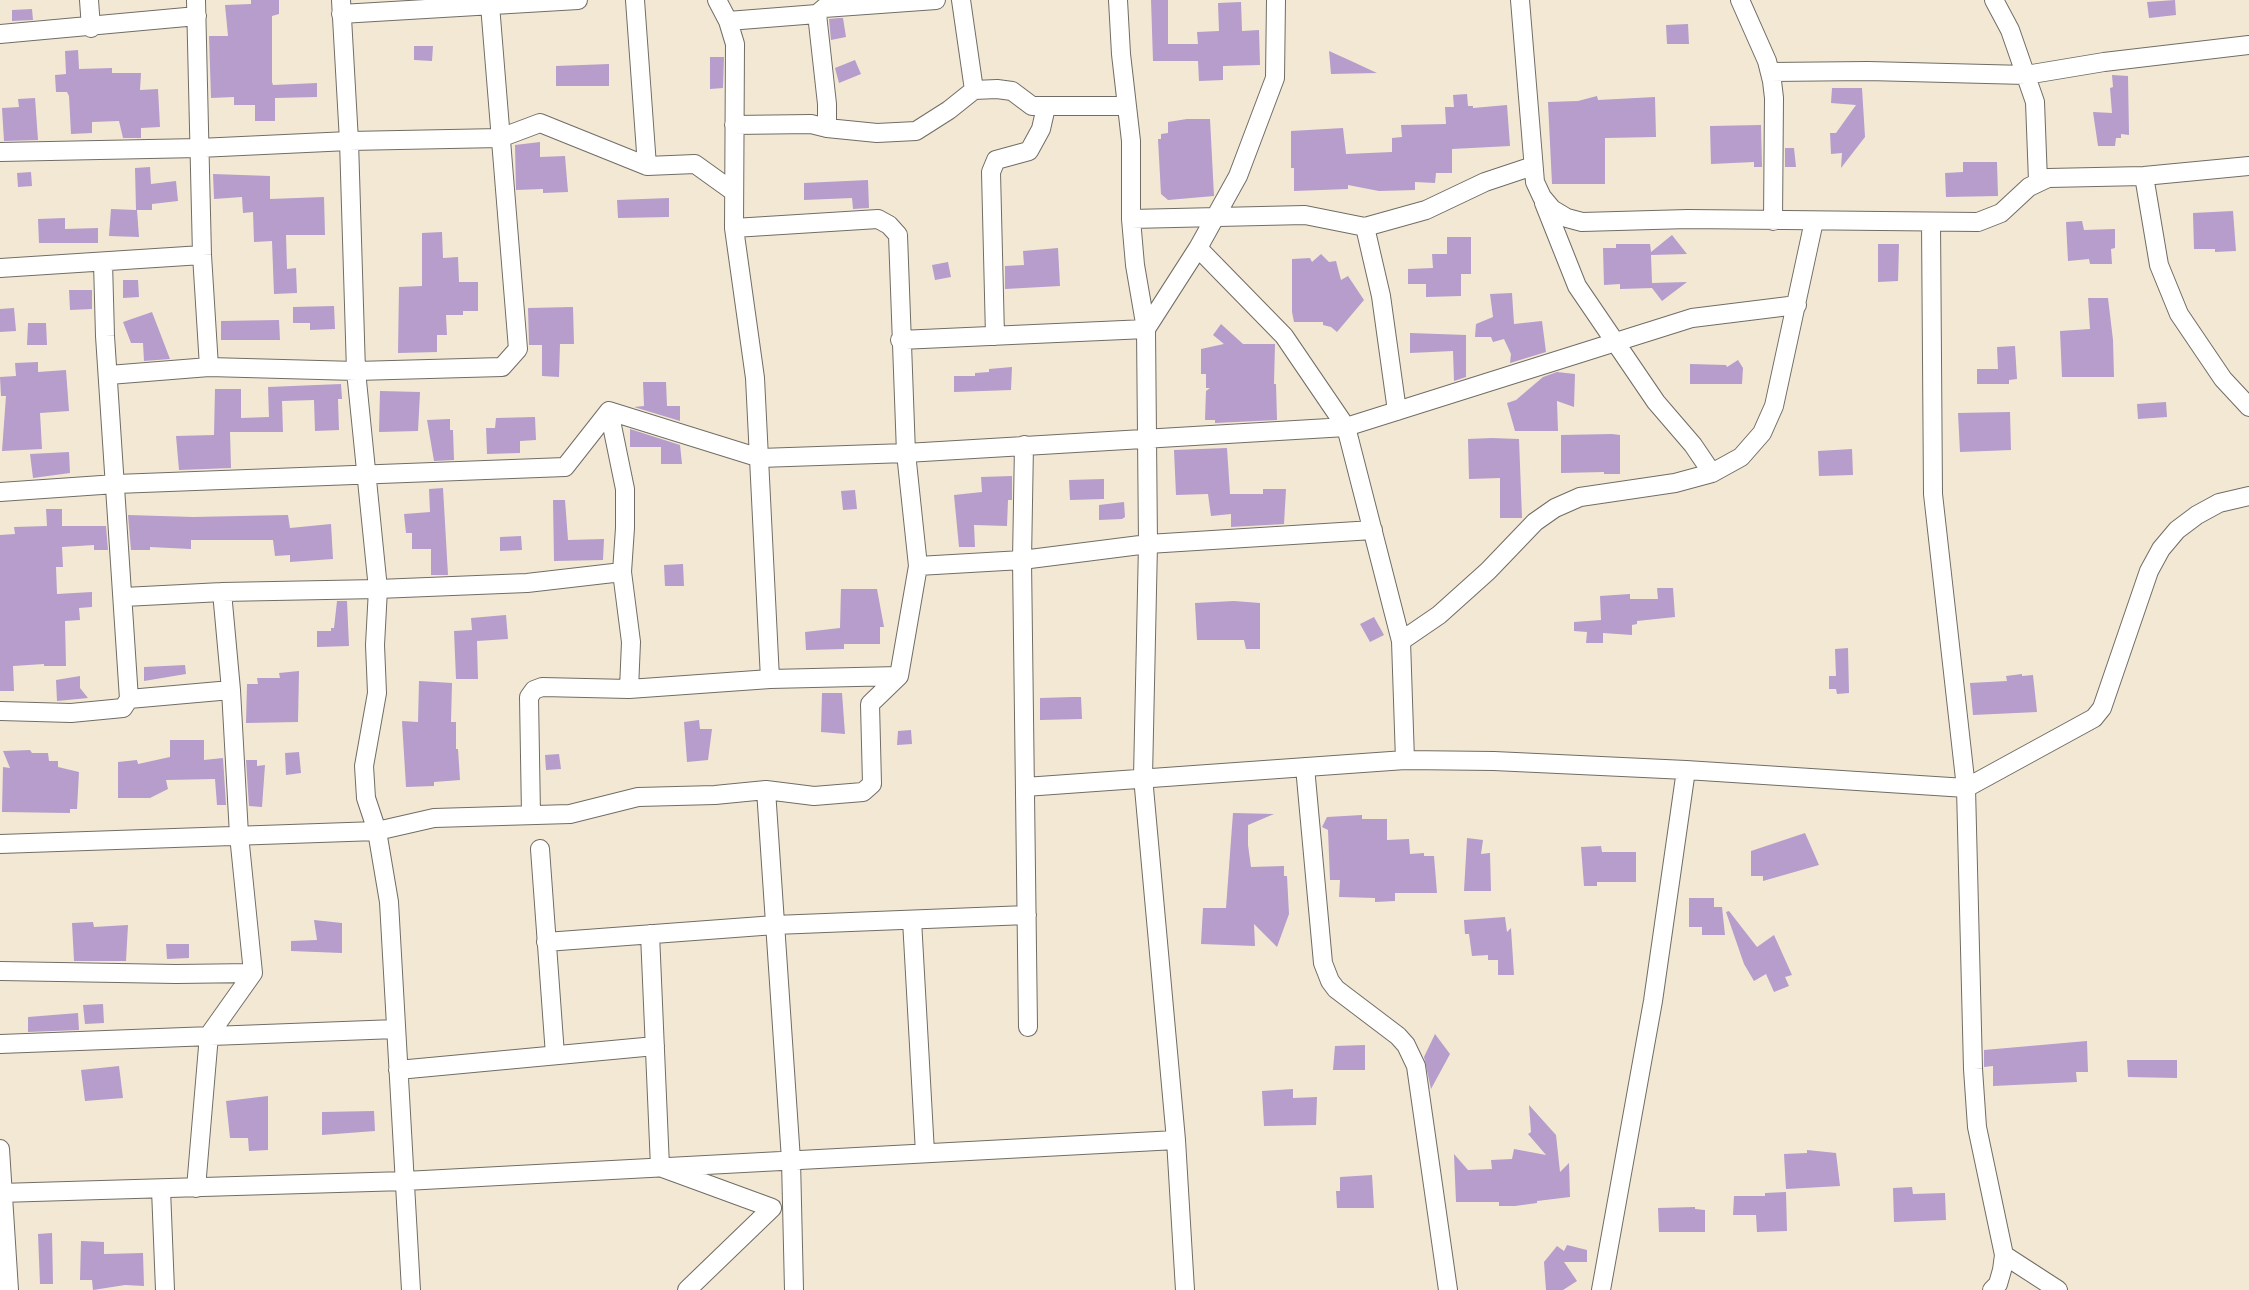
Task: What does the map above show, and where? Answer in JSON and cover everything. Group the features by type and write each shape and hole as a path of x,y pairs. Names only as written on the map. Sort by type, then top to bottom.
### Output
{"street":[{"path":"89,0 91,28"},
{"path":"411,1290 389,902 377,831 366,798 364,766 377,693 375,645 378,589 356,371 349,141 341,7 490,5 578,0"},
{"path":"635,0 647,166"},
{"path":"716,0 728,21 735,44 734,228 755,378 770,679"},
{"path":"728,21 822,7 936,0"},
{"path":"961,0 974,90"},
{"path":"1118,0 1131,141 1131,219 1135,265 1146,329 1149,544 1143,777 1176,1140 1185,1290"},
{"path":"1146,329 1198,248 1238,176 1275,78 1276,0"},
{"path":"1520,0 1535,182 1577,286 1656,402 1693,445 1712,473"},
{"path":"1741,0 1770,72 1774,98 1773,221"},
{"path":"1994,0 2010,30 2035,102 2038,181"},
{"path":"108,375 209,368 356,371 502,367 518,349 490,5"},
{"path":"822,7 827,128"},
{"path":"0,34 91,28 196,8 202,255 209,368"},
{"path":"1770,72 1868,71 2026,75 2104,62 2249,45"},
{"path":"734,125 811,124 877,133 916,131 974,90 997,89 1012,92 1032,106 1126,106"},
{"path":"995,336 991,172 996,160 1030,150 1041,129 1046,107"},
{"path":"0,152 500,138 540,124 647,166 695,164 734,192"},
{"path":"1131,219 1306,215 1365,227 1426,210 1485,182 1533,166"},
{"path":"1542,197 1559,214 1582,222 1688,219 1978,222 1994,218 2038,181 2058,176 2144,176 2249,166"},
{"path":"2144,176 2159,265 2179,314 2223,379 2249,407"},
{"path":"0,844 377,831 434,818 570,814 638,797 715,795 766,790 814,796 863,793 872,784 870,704 899,676 918,566 906,453 898,235 889,225 878,219 734,228"},
{"path":"1401,641 1439,615 1535,522 1555,508 1580,497 1675,483 1712,473 1741,457 1762,433 1774,406 1814,221"},
{"path":"1931,222 1933,494 1966,788 1973,1081 1978,1127 2004,1255 2000,1277 1992,1290"},
{"path":"1365,227 1381,296 1397,411"},
{"path":"1198,248 1284,336 1346,427 1401,641 1405,760"},
{"path":"0,268 202,255"},
{"path":"0,711 71,713 123,708 130,699 103,262"},
{"path":"609,411 760,458 906,453 1346,427 1692,318 1797,304"},
{"path":"900,340 1146,329"},
{"path":"0,492 116,484 565,467 609,411"},
{"path":"609,411 625,489 622,572 631,642 629,689"},
{"path":"1024,445 1022,560 1028,1027"},
{"path":"1025,787 1405,760 1494,761 1966,788 2094,718 2102,708 2149,571 2161,549 2177,530 2196,515 2219,503 2249,496"},
{"path":"918,566 1022,560 1149,544 1373,530"},
{"path":"124,597 527,583 622,572"},
{"path":"196,1188 209,1035 253,973 239,835 222,592"},
{"path":"531,816 528,697 542,687 629,689 770,679 899,676"},
{"path":"130,699 231,691"},
{"path":"1306,767 1321,953 1326,972 1342,996 1406,1045 1416,1066 1448,1290"},
{"path":"1601,1290 1653,1001 1686,771"},
{"path":"766,790 790,1160 794,1290"},
{"path":"540,849 555,1055"},
{"path":"546,942 775,925 1027,915"},
{"path":"912,920 925,1153"},
{"path":"650,934 660,1167"},
{"path":"0,971 253,973"},
{"path":"0,1044 396,1029"},
{"path":"398,1070 654,1046"},
{"path":"1,1193 405,1181 1176,1140"},
{"path":"0,1149 9,1290"},
{"path":"660,1167 772,1208 792,1251"},
{"path":"161,1189 165,1290"},
{"path":"687,1290 772,1208"},
{"path":"2004,1255 2058,1290"}],"building":[{"path":"251,0 279,0 279,14 272,16 273,85 317,83 317,97 275,98 275,121 255,121 255,105 234,105 234,97 211,98 209,36 228,36 225,5 251,4"},
{"path":"1151,0 1168,0 1168,44 1198,44 1197,32 1219,31 1218,3 1241,2 1242,31 1259,30 1260,65 1223,66 1223,80 1199,81 1198,61 1153,61"},
{"path":"2175,0 2176,15 2149,18 2147,2"},
{"path":"32,9 33,20 12,21 12,10"},
{"path":"843,18 846,37 831,40 829,19"},
{"path":"1688,24 1689,44 1667,44 1666,25"},
{"path":"414,46 433,46 432,61 414,60"},
{"path":"78,50 79,69 112,68 112,73 141,73 140,90 158,89 160,127 141,128 141,138 123,138 119,121 92,122 92,133 71,134 69,96 67,92 56,92 55,75 66,74 65,51"},
{"path":"1329,51 1349,60 1377,73 1331,74"},
{"path":"710,57 724,57 723,88 710,89"},
{"path":"855,60 861,74 839,83 835,68"},
{"path":"609,64 609,86 556,86 556,66"},
{"path":"2112,75 2128,76 2129,135 2121,134 2121,138 2116,138 2115,146 2098,146 2093,112 2112,113"},
{"path":"1832,88 1862,88 1865,137 1841,168 1842,153 1831,154 1830,133 1836,133 1856,105 1831,103"},
{"path":"1467,94 1468,106 1473,108 1507,105 1510,146 1452,149 1452,173 1436,173 1435,183 1415,182 1415,190 1379,191 1348,185 1348,189 1294,191 1291,131 1343,128 1346,154 1392,152 1392,138 1402,137 1401,125 1446,124 1445,107 1454,107 1453,95"},
{"path":"1597,96 1598,100 1655,97 1656,137 1605,138 1605,184 1552,184 1548,102 1578,101"},
{"path":"35,98 38,140 4,141 2,108 19,107 18,99"},
{"path":"1210,119 1214,196 1168,200 1161,194 1158,139 1161,139 1161,134 1168,133 1168,122"},
{"path":"1761,125 1762,167 1754,167 1754,162 1711,164 1710,126"},
{"path":"540,142 540,157 565,156 568,192 516,190 515,145"},
{"path":"1785,148 1794,148 1796,167 1785,167"},
{"path":"1963,162 1997,162 1998,196 1946,197 1945,173 1963,172"},
{"path":"150,167 151,184 176,181 178,201 152,204 152,210 137,210 139,237 109,236 111,209 136,210 135,168"},
{"path":"31,172 32,186 18,187 17,173"},
{"path":"213,174 270,176 270,199 324,197 325,235 286,235 287,269 296,268 297,293 274,294 272,241 254,242 253,212 243,213 242,197 214,199"},
{"path":"868,180 869,208 853,209 852,198 804,200 804,183"},
{"path":"669,198 669,217 618,218 617,200"},
{"path":"2233,211 2236,251 2194,249 2193,213"},
{"path":"65,218 65,229 98,228 98,243 39,243 38,219"},
{"path":"2082,221 2084,230 2115,229 2115,248 2111,249 2112,264 2090,264 2089,259 2068,261 2066,222"},
{"path":"442,232 443,258 458,257 459,282 478,282 478,311 463,311 463,315 446,315 447,335 437,335 437,352 398,353 399,287 422,286 422,233"},
{"path":"1672,235 1687,254 1651,255 1652,283 1687,282 1662,301 1652,288 1620,289 1620,284 1604,285 1603,248 1616,248 1616,244 1650,244 1651,252"},
{"path":"1447,237 1471,237 1471,274 1461,274 1461,296 1426,297 1426,284 1408,284 1408,269 1433,268 1432,254 1447,254"},
{"path":"1878,244 1899,244 1898,281 1878,282"},
{"path":"1058,248 1060,286 1005,289 1005,266 1024,265 1023,251"},
{"path":"1321,254 1329,262 1336,261 1341,280 1348,276 1364,300 1337,332 1323,325 1323,322 1294,322 1292,259 1310,258 1312,262"},
{"path":"948,262 951,277 935,280 932,265"},
{"path":"123,280 138,280 139,297 123,298"},
{"path":"69,290 92,290 92,309 70,310"},
{"path":"1512,293 1514,324 1542,321 1546,352 1510,363 1511,354 1504,339 1493,342 1491,337 1475,337 1476,324 1493,317 1490,294"},
{"path":"2088,298 2108,298 2114,377 2062,377 2060,331 2090,329"},
{"path":"334,306 335,329 310,330 310,323 293,323 293,307"},
{"path":"573,307 574,344 560,344 559,377 542,376 542,345 529,345 528,308"},
{"path":"14,308 16,331 0,332 0,309"},
{"path":"152,312 170,359 144,361 143,343 131,343 123,322"},
{"path":"279,320 280,340 221,340 221,321"},
{"path":"28,323 46,323 47,345 27,345"},
{"path":"1221,324 1243,344 1275,344 1277,420 1215,423 1215,420 1205,420 1206,391 1210,388 1206,388 1206,374 1201,374 1201,349 1224,344 1213,335"},
{"path":"1410,333 1466,335 1466,377 1454,381 1453,351 1410,353"},
{"path":"2015,346 2017,379 2009,380 2009,384 1977,384 1977,369 1998,369 1997,347"},
{"path":"1738,360 1743,368 1742,384 1690,384 1690,364 1727,367"},
{"path":"38,362 38,372 66,370 69,411 40,413 42,449 2,451 6,396 1,396 0,377 16,376 15,363"},
{"path":"1012,367 1011,390 954,392 954,376 975,376 975,373 989,372 989,369"},
{"path":"1557,372 1575,374 1574,407 1557,401 1558,431 1515,431 1507,403 1516,400 1543,377"},
{"path":"643,382 666,382 667,406 680,406 680,421 634,407 644,406"},
{"path":"341,384 342,399 338,399 339,430 315,431 314,400 282,401 283,432 230,432 231,468 179,470 176,436 214,435 215,389 241,389 241,418 269,417 268,387"},
{"path":"380,391 420,392 418,431 379,432"},
{"path":"2166,402 2167,417 2138,419 2137,404"},
{"path":"2010,412 2011,450 1960,452 1958,413"},
{"path":"535,417 536,440 520,441 520,453 487,454 486,428 495,428 496,418"},
{"path":"450,419 454,460 434,461 427,420"},
{"path":"630,429 680,445 682,464 661,464 661,447 630,447"},
{"path":"1561,435 1620,435 1620,474 1561,473"},
{"path":"1468,439 1519,439 1522,518 1500,518 1500,478 1469,479"},
{"path":"1227,448 1230,494 1263,494 1263,489 1286,489 1284,524 1231,527 1231,514 1211,516 1208,494 1176,495 1174,450"},
{"path":"1852,449 1853,475 1819,476 1818,451"},
{"path":"69,452 70,473 33,478 30,454"},
{"path":"1012,476 1012,500 1008,500 1007,526 974,525 975,547 959,547 954,495 982,492 981,477"},
{"path":"1104,479 1104,499 1070,500 1069,480"},
{"path":"443,488 448,575 431,575 431,549 412,549 412,533 406,533 404,514 430,512 429,489"},
{"path":"855,490 857,509 843,510 841,491"},
{"path":"553,500 565,500 568,540 604,539 603,560 554,561"},
{"path":"1124,502 1125,517 1099,520 1099,505"},
{"path":"46,509 62,509 62,526 106,526 108,550 94,550 94,545 62,547 63,567 56,567 57,594 92,592 92,607 79,608 80,620 65,621 66,666 13,666 14,691 0,691 0,535 15,534 14,527 47,526"},
{"path":"128,515 288,515 290,528 331,524 333,559 290,562 290,555 275,556 273,540 191,540 191,549 150,547 150,550 131,550"},
{"path":"521,536 522,550 500,551 500,537"},
{"path":"683,564 684,586 665,586 664,565"},
{"path":"1657,588 1673,588 1675,617 1637,621 1637,624 1632,625 1632,635 1603,633 1603,643 1586,643 1587,632 1574,631 1574,622 1601,620 1600,596 1630,594 1630,599 1658,599"},
{"path":"841,589 877,589 884,627 880,627 880,644 844,644 844,649 806,650 805,632 840,628"},
{"path":"337,601 347,601 349,646 317,647 317,631 331,631 331,628 334,628"},
{"path":"1195,603 1260,603 1260,649 1246,649 1244,640 1197,640"},
{"path":"506,615 508,639 477,641 478,679 456,679 454,631 472,630 471,618"},
{"path":"1374,617 1384,635 1370,642 1360,624"},
{"path":"1848,648 1849,693 1837,694 1836,689 1829,689 1829,676 1836,676 1835,649"},
{"path":"185,665 186,674 144,681 144,667"},
{"path":"299,671 298,722 246,723 247,684 258,684 257,678 280,678 279,673"},
{"path":"2033,675 2037,712 1973,715 1970,683 2007,681 2006,676"},
{"path":"80,676 80,688 88,698 57,701 56,680"},
{"path":"419,681 452,683 451,722 456,722 460,780 434,782 434,786 406,787 402,721 418,722"},
{"path":"822,693 842,693 845,734 821,732"},
{"path":"1081,697 1082,719 1040,720 1040,698"},
{"path":"699,720 700,729 712,729 708,760 687,762 684,722"},
{"path":"911,730 912,744 897,745 898,731"},
{"path":"170,740 204,740 204,760 223,758 226,805 217,805 215,779 166,780 168,789 150,798 118,798 118,762 137,760 138,764 170,757"},
{"path":"30,750 32,753 48,753 49,761 58,761 58,767 79,772 77,809 70,809 70,813 2,812 3,767 10,768 3,751"},
{"path":"299,752 301,773 286,775 285,753"},
{"path":"559,754 561,769 546,770 545,755"},
{"path":"246,760 257,760 257,766 265,765 262,807 249,806"},
{"path":"1233,813 1274,814 1248,825 1248,845 1251,867 1284,866 1284,876 1287,876 1289,914 1277,947 1254,924 1255,946 1201,944 1203,908 1226,908"},
{"path":"1362,815 1362,819 1387,819 1387,840 1409,839 1410,854 1424,853 1424,856 1434,856 1437,893 1395,893 1395,901 1375,902 1375,898 1339,897 1340,880 1330,880 1328,830 1322,827 1327,817"},
{"path":"1805,833 1819,865 1763,881 1763,876 1751,876 1751,851"},
{"path":"1467,838 1483,840 1481,854 1490,853 1491,891 1464,891"},
{"path":"1601,846 1602,852 1636,852 1636,882 1597,882 1597,886 1584,886 1581,847"},
{"path":"1689,898 1714,898 1714,907 1722,907 1725,935 1702,935 1702,927 1689,927"},
{"path":"1729,911 1757,947 1774,935 1792,975 1785,977 1789,986 1774,992 1766,974 1754,981 1744,964 1726,912"},
{"path":"1505,917 1507,932 1511,928 1514,975 1498,975 1498,960 1488,960 1488,955 1472,956 1469,934 1465,934 1464,920"},
{"path":"314,920 342,923 342,953 291,951 291,941 317,940"},
{"path":"93,922 94,927 128,925 126,961 74,961 72,923"},
{"path":"166,944 189,944 189,958 167,959"},
{"path":"103,1004 104,1023 85,1024 83,1005"},
{"path":"78,1013 79,1030 28,1032 28,1017"},
{"path":"1435,1034 1450,1054 1431,1089 1424,1057"},
{"path":"2087,1041 2088,1072 2076,1072 2077,1082 1993,1086 1993,1066 1984,1067 1984,1050"},
{"path":"1365,1045 1365,1070 1333,1070 1335,1046"},
{"path":"2127,1060 2177,1060 2177,1078 2128,1077"},
{"path":"119,1066 123,1098 85,1101 81,1070"},
{"path":"1293,1089 1293,1098 1317,1097 1316,1125 1264,1126 1262,1091"},
{"path":"268,1096 268,1150 249,1151 248,1138 230,1138 226,1101"},
{"path":"1529,1105 1556,1135 1560,1172 1569,1163 1570,1197 1515,1206 1499,1206 1499,1202 1456,1202 1454,1154 1468,1170 1492,1169 1491,1160 1512,1159 1514,1149 1546,1155 1528,1134 1531,1132"},
{"path":"374,1111 375,1131 322,1135 322,1112"},
{"path":"1807,1150 1836,1153 1840,1186 1786,1189 1784,1154 1807,1153"},
{"path":"1372,1175 1374,1208 1337,1208 1336,1191 1340,1191 1340,1177"},
{"path":"1912,1187 1913,1194 1945,1193 1946,1220 1894,1222 1893,1188"},
{"path":"1786,1192 1787,1231 1757,1232 1756,1215 1733,1215 1734,1196 1765,1196 1765,1193"},
{"path":"1695,1207 1705,1210 1705,1232 1659,1232 1658,1208"},
{"path":"52,1233 53,1284 40,1284 38,1234"},
{"path":"81,1241 104,1242 104,1254 143,1253 144,1286 125,1285 93,1290 92,1280 80,1280"},
{"path":"1567,1245 1587,1250 1587,1262 1564,1262 1577,1281 1563,1290 1546,1290 1544,1262 1557,1246 1564,1251"}]}
